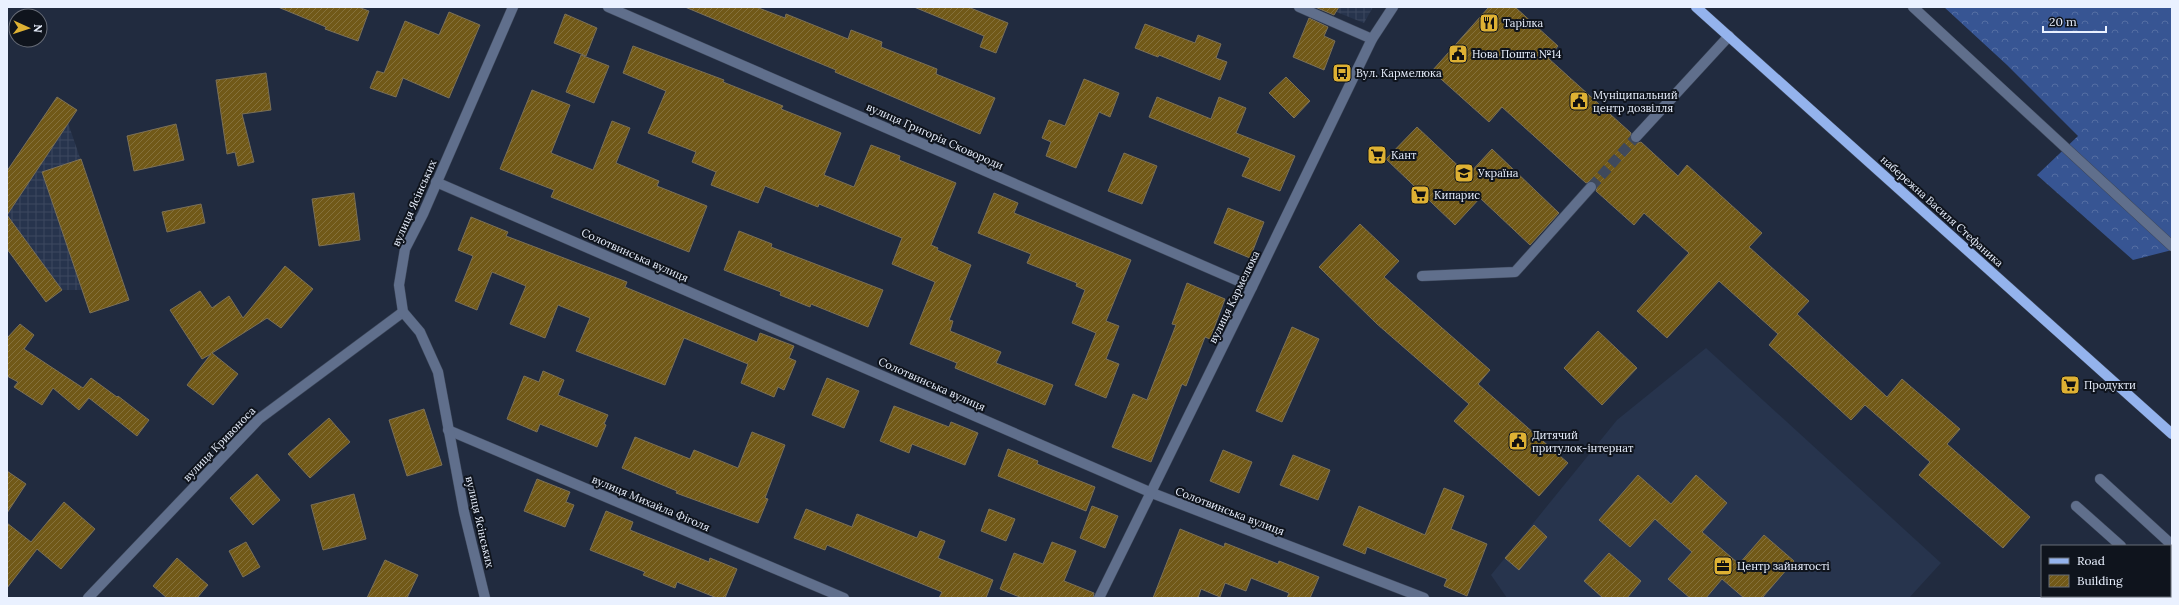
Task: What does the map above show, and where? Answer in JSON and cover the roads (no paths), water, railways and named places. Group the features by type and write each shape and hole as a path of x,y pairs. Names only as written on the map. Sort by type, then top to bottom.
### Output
{"main road":[{"name":"набережна Василя Стефаника","path":"1696,7 2172,434"}],"street":[{"name":"вулиця Ясінських","path":"485,598 464,512 438,372 420,332 403,312 399,285 405,249 513,7"},
{"name":"вулиця Григорія Сковороди","path":"608,7 1252,287"},
{"path":"1299,7 1372,39"},
{"name":"вулиця Кармелюка","path":"1099,598 1152,493 1372,39 1393,7"},
{"path":"1913,7 2172,246"},
{"path":"1636,137 1729,36"},
{"name":"Солотвинська вулиця","path":"436,182 1152,493 1424,598"},
{"path":"1422,276 1515,272 1591,187"},
{"name":"вулиця Кривоноса","path":"88,598 259,418 403,312"},
{"name":"вулиця Михайла Фіголя","path":"448,430 844,598"},
{"path":"2100,479 2172,545"},
{"path":"2076,506 2120,545"}],"tunnel":[{"path":"1591,187 1636,137"}],"place":[{"name":"Тарілка","path":"1489,23"},
{"name":"Нова Пошта №14","path":"1458,54"},
{"name":"Вул. Кармелюка","path":"1342,73"},
{"name":"Муніципальний центр дозвілля","path":"1579,101"},
{"name":"Кант","path":"1377,155"},
{"name":"Україна","path":"1464,173"},
{"name":"Кипарис","path":"1420,195"},
{"name":"Продукти","path":"2070,385"},
{"name":"Дитячий притулок-інтернат","path":"1518,441"},
{"name":"Центр зайнятості","path":"1723,566"}]}
